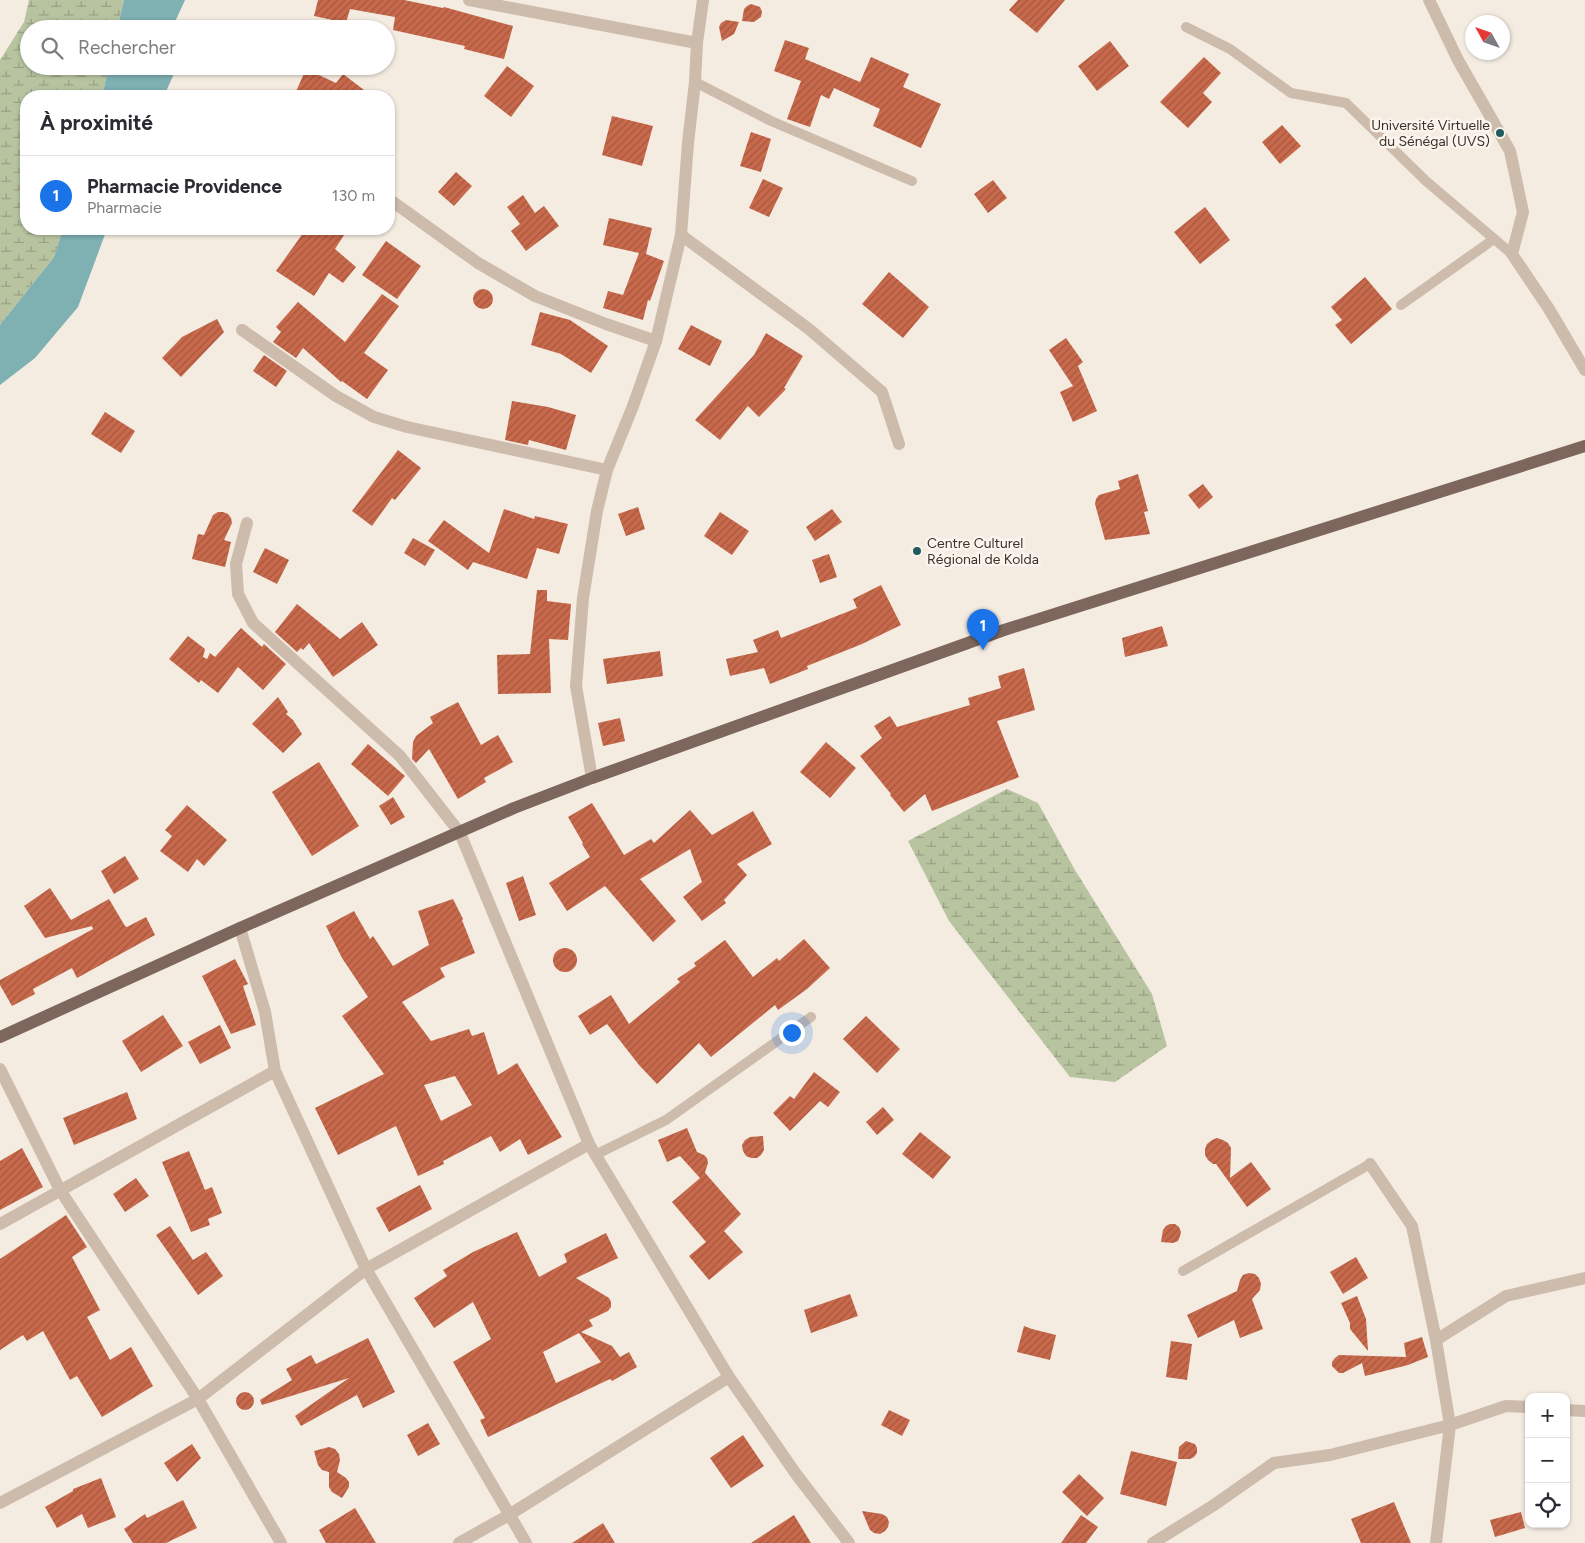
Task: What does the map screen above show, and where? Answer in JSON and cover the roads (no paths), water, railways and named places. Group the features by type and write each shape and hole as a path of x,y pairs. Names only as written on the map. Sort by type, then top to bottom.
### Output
{"main road":[{"path":"0,1037 240,928 514,808 592,778 1004,630 1585,446"}],"street":[{"path":"470,0 697,43"},
{"path":"592,778 576,686 583,598 597,511 607,470 656,341 681,235 697,43 703,0"},
{"path":"1429,0 1458,60 1510,151 1523,212 1512,254 1549,308 1585,370"},
{"path":"395,203 478,263 535,296 656,341"},
{"path":"681,235 809,329 882,392 899,444"},
{"path":"242,330 336,396 374,417 407,428 607,470"},
{"path":"247,523 236,564 238,594 252,622 400,756 460,833 592,1150 729,1377 796,1474 849,1543"},
{"path":"240,928 265,1012 274,1071 366,1269 526,1543"},
{"path":"0,1069 60,1190 198,1399 281,1543"},
{"path":"0,1224 274,1071"},
{"path":"0,1503 198,1399 366,1269 592,1150"},
{"path":"1370,1164 1412,1226 1436,1340 1450,1425 1436,1543"},
{"path":"1436,1340 1506,1296 1585,1278"},
{"path":"458,1543 508,1515 729,1377"},
{"path":"1153,1543 1214,1505 1274,1463 1330,1455 1450,1425 1506,1406 1525,1407"},
{"path":"1570,1410 1585,1411"}],"lane":[{"path":"1186,27 1230,49 1291,93 1346,103 1426,181 1512,254"},
{"path":"695,82 771,121 912,181"},
{"path":"1401,305 1494,239"},
{"path":"592,1150 666,1120 811,1017"},
{"path":"1183,1271 1370,1164"}],"water":[{"path":"124,0 185,0 176,20 119,20"},
{"path":"107,75 173,75 167,90 103,90"},
{"path":"61,235 105,235 78,307 35,358 0,385 0,325 54,257"}],"place":[{"name":"Université Virtuelle du Sénégal (UVS)","path":"1500,133"},
{"name":"Centre Culturel Régional de Kolda","path":"917,551"},
{"name":"Pharmacie Providence","path":"983,650"}]}
